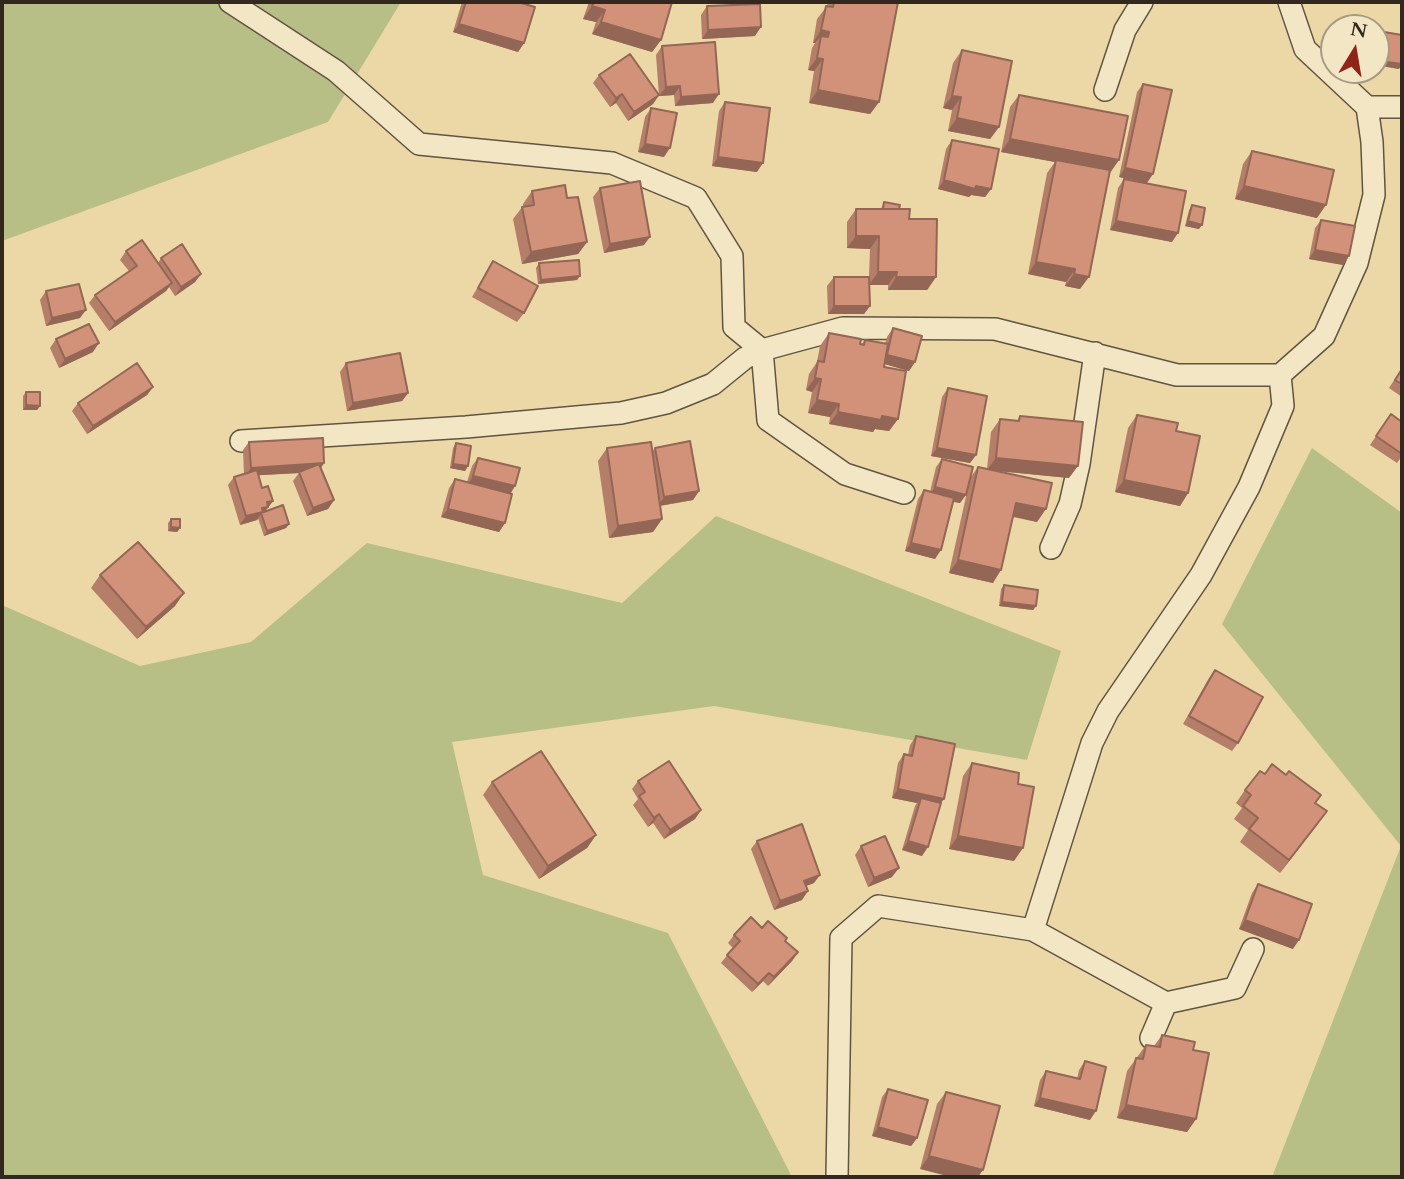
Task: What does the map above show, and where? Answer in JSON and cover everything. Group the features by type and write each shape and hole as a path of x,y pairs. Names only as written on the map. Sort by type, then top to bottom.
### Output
{"street":[{"path":"230,2 336,71 419,144 612,163 696,198 732,256 734,327 762,350 768,420 845,474 904,493"},
{"path":"1105,90 1125,30 1142,2"},
{"path":"241,440 466,427 621,413 666,404 713,384 745,358 762,350 843,328 995,329 1095,352 1177,375 1280,375 1324,336 1357,263 1374,195 1372,142 1367,107 1305,49 1289,2"},
{"path":"1367,107 1402,107"},
{"path":"1051,548 1070,504 1079,464 1095,352"},
{"path":"1033,930 1092,743 1108,711 1201,575 1249,487 1283,406 1280,375"},
{"path":"837,1177 841,938 878,905 1033,930 1166,1003 1235,988 1253,949"},
{"path":"1151,1038 1166,1003"}],"green space":[{"path":"2,2 401,2 328,122 2,241"},
{"path":"1312,448 1402,513 1402,1177 1272,1177 1401,846 1222,624"},
{"path":"716,516 1061,651 1027,760 714,706 452,742 483,875 668,933 792,1177 2,1177 2,605 140,666 251,642 367,543 622,603"}],"building":[{"path":"466,2 518,2 535,7 524,43 459,24"},
{"path":"594,2 672,2 661,40 601,22 605,10 592,6"},
{"path":"834,2 898,2 879,102 818,90 823,59 817,58 821,36 828,37 829,32 821,30 826,6 833,7"},
{"path":"760,4 761,27 708,30 707,6"},
{"path":"1390,33 1402,35 1402,64 1390,62"},
{"path":"715,42 719,94 681,97 680,86 666,87 662,46"},
{"path":"962,50 1012,61 999,127 957,118 961,97 952,96"},
{"path":"630,54 659,95 634,112 622,94 616,98 599,75"},
{"path":"1143,84 1172,90 1153,174 1125,168"},
{"path":"1019,95 1128,116 1119,160 1010,139"},
{"path":"725,102 770,108 763,163 718,157"},
{"path":"651,108 677,113 670,148 645,144"},
{"path":"952,140 999,149 991,189 976,186 975,189 944,180"},
{"path":"1252,151 1334,170 1326,205 1244,186"},
{"path":"1056,160 1110,170 1089,277 1074,274 1075,269 1036,262"},
{"path":"1124,179 1186,191 1178,233 1116,221"},
{"path":"640,181 650,237 610,244 600,188"},
{"path":"565,185 567,198 578,197 587,242 531,252 522,207 534,205 532,191"},
{"path":"884,202 900,205 899,209 883,209"},
{"path":"1192,205 1205,208 1202,225 1188,221"},
{"path":"856,209 910,209 909,219 937,219 936,277 896,277 897,272 878,272 879,236 856,236"},
{"path":"1321,220 1355,226 1349,256 1315,250"},
{"path":"142,240 172,283 115,322 95,295 137,266 126,251"},
{"path":"182,244 201,274 181,287 161,258"},
{"path":"579,260 580,276 541,280 539,263"},
{"path":"493,261 538,286 524,313 478,288"},
{"path":"834,277 869,277 870,306 834,306"},
{"path":"79,284 86,310 52,318 46,291"},
{"path":"89,324 99,343 65,359 56,339"},
{"path":"893,328 922,336 915,362 887,355"},
{"path":"829,333 861,339 860,344 864,345 865,340 888,344 884,367 906,371 898,419 882,416 881,420 838,412 839,404 817,400 821,379 815,378 818,361 824,362"},
{"path":"400,353 408,393 353,403 346,363"},
{"path":"137,363 153,387 93,426 78,403"},
{"path":"1402,369 1402,384 1395,380"},
{"path":"948,388 987,396 976,455 937,448"},
{"path":"26,392 40,392 40,406 26,405"},
{"path":"1391,414 1402,422 1402,454 1376,436"},
{"path":"1137,415 1178,423 1176,431 1200,436 1188,493 1124,480"},
{"path":"1020,416 1083,422 1078,466 996,458 1000,419 1019,421"},
{"path":"323,438 324,463 251,468 249,442"},
{"path":"690,441 699,491 664,497 655,448"},
{"path":"651,442 662,519 618,526 607,448"},
{"path":"456,443 471,446 468,466 453,464"},
{"path":"478,458 520,468 515,486 473,476"},
{"path":"942,459 973,467 966,495 935,487"},
{"path":"319,464 334,500 313,508 299,472"},
{"path":"978,467 1052,483 1046,509 1016,503 1001,570 958,560"},
{"path":"257,470 262,488 268,486 273,501 267,502 268,507 262,508 263,512 246,516 234,477"},
{"path":"455,479 512,494 505,523 448,509"},
{"path":"924,490 954,498 941,550 911,543"},
{"path":"283,505 289,524 267,531 261,513"},
{"path":"171,519 180,519 180,528 171,527"},
{"path":"138,542 184,593 146,627 100,575"},
{"path":"1004,585 1038,590 1036,606 1002,602"},
{"path":"1215,670 1263,697 1238,743 1189,716"},
{"path":"916,736 955,744 944,799 898,789 904,754 912,756"},
{"path":"541,751 596,835 548,866 492,782"},
{"path":"669,761 701,810 670,830 659,814 654,818 639,796 645,792 638,781"},
{"path":"972,763 1019,773 1018,784 1034,787 1023,848 958,836"},
{"path":"1272,764 1286,775 1289,771 1321,795 1315,803 1327,811 1289,860 1249,829 1258,818 1243,806 1251,795 1245,790 1260,771 1265,774"},
{"path":"921,798 941,803 928,847 908,841"},
{"path":"802,824 820,875 804,881 808,891 780,901 757,841"},
{"path":"885,836 899,868 874,878 861,846"},
{"path":"1258,884 1312,904 1299,940 1245,920"},
{"path":"751,917 762,928 768,921 798,952 774,977 769,973 758,984 727,955 740,941 734,935"},
{"path":"1162,1035 1195,1042 1193,1050 1209,1053 1196,1119 1126,1105 1136,1058 1143,1059 1146,1045 1160,1047"},
{"path":"1085,1061 1106,1067 1096,1111 1040,1098 1046,1071 1080,1079"},
{"path":"888,1089 928,1100 917,1138 878,1127"},
{"path":"946,1092 1000,1106 983,1170 929,1156"}]}
